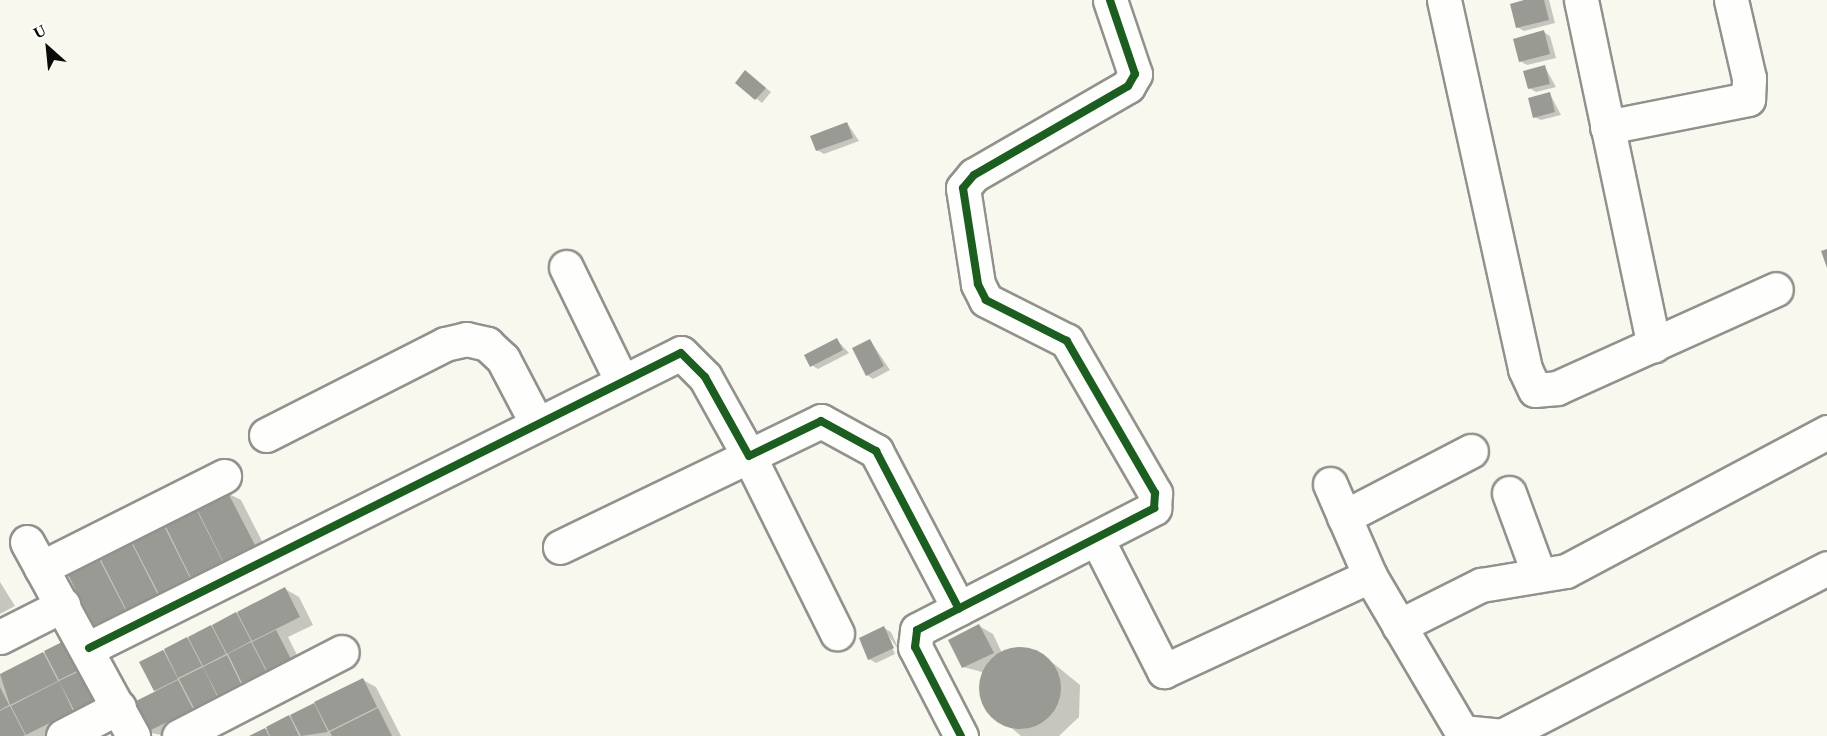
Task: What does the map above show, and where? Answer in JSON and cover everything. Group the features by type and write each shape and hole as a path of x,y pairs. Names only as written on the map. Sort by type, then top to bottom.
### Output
{"street":[{"path":"961,736 915,647 917,630 1098,541 1154,508 1155,493 1067,341 986,300 978,284 963,188 974,174 1128,86 1135,74 1110,0"},
{"path":"1444,0 1530,383 1538,392 1548,391 1776,289"},
{"path":"1581,0 1654,345"},
{"path":"1607,127 1748,99 1749,78 1731,0"},
{"path":"566,267 622,382"},
{"path":"266,435 445,344 466,339 487,345 503,359 537,424"},
{"path":"89,648 681,353 705,377 749,456 837,633"},
{"path":"560,547 821,421 876,451 959,609"},
{"path":"1399,626 1481,585 1566,571 1827,432"},
{"path":"1344,517 1471,451"},
{"path":"133,736 89,648 34,555 224,476"},
{"path":"1330,484 1370,576 1462,732 1502,736 1827,568"},
{"path":"1509,493 1539,575"},
{"path":"1098,541 1164,671 1370,576"},
{"path":"0,637 63,605"},
{"path":"179,736 342,652"},
{"path":"63,736 119,707"}],"building":[{"path":"1524,0 1544,0 1549,20 1516,28 1510,4"},
{"path":"1544,30 1550,54 1519,62 1513,39"},
{"path":"1545,65 1550,84 1528,89 1523,71"},
{"path":"745,70 766,88 755,100 735,83"},
{"path":"1550,92 1555,112 1533,118 1528,98"},
{"path":"847,122 853,138 816,151 810,136"},
{"path":"1827,249 1827,268 1821,251"},
{"path":"837,338 843,350 810,367 804,355"},
{"path":"870,339 884,366 866,376 852,348"},
{"path":"227,491 257,549 225,565 196,507"},
{"path":"195,507 225,566 193,582 164,523"},
{"path":"163,524 192,582 161,598 131,540"},
{"path":"130,540 160,599 129,615 99,556"},
{"path":"98,557 128,615 96,631 67,573"},
{"path":"285,587 300,617 252,641 237,612"},
{"path":"236,612 251,641 227,654 212,625"},
{"path":"979,624 994,653 962,668 948,640"},
{"path":"211,625 226,654 203,666 188,637"},
{"path":"884,626 894,648 868,660 859,638"},
{"path":"276,630 291,659 267,671 252,642"},
{"path":"187,637 202,666 178,678 164,649"},
{"path":"68,639 83,668 59,680 44,651"},
{"path":"251,642 266,671 242,683 228,654"},
{"path":"1020,647 1036,650 1049,659 1058,672 1061,688 1058,704 1049,717 1036,726 1020,729 1004,726 991,717 982,704 979,688 982,672 991,659 1004,650"},
{"path":"163,650 178,679 154,691 139,662"},
{"path":"43,652 58,681 10,705 0,674"},
{"path":"227,655 241,684 218,696 203,667"},
{"path":"203,667 217,696 194,708 179,679"},
{"path":"84,669 98,698 74,710 59,681"},
{"path":"363,678 377,707 329,731 314,702"},
{"path":"178,680 193,709 145,733 130,704"},
{"path":"59,681 73,711 26,735 11,706"},
{"path":"0,687 9,705 0,710"},
{"path":"314,703 328,732 301,736 290,715"},
{"path":"10,706 25,735 23,736 0,736 0,711"},
{"path":"378,708 392,736 332,736 330,732"},
{"path":"289,715 299,736 270,736 266,727"},
{"path":"265,728 269,736 249,736"}],"cycle path":[{"path":"961,736 915,647 917,630 1154,508 1155,493 1067,341 986,300 978,284 963,188 974,175 1128,86 1135,74 1110,0"},
{"path":"89,648 681,353 705,377 749,456 821,421 876,451 959,609"}]}
